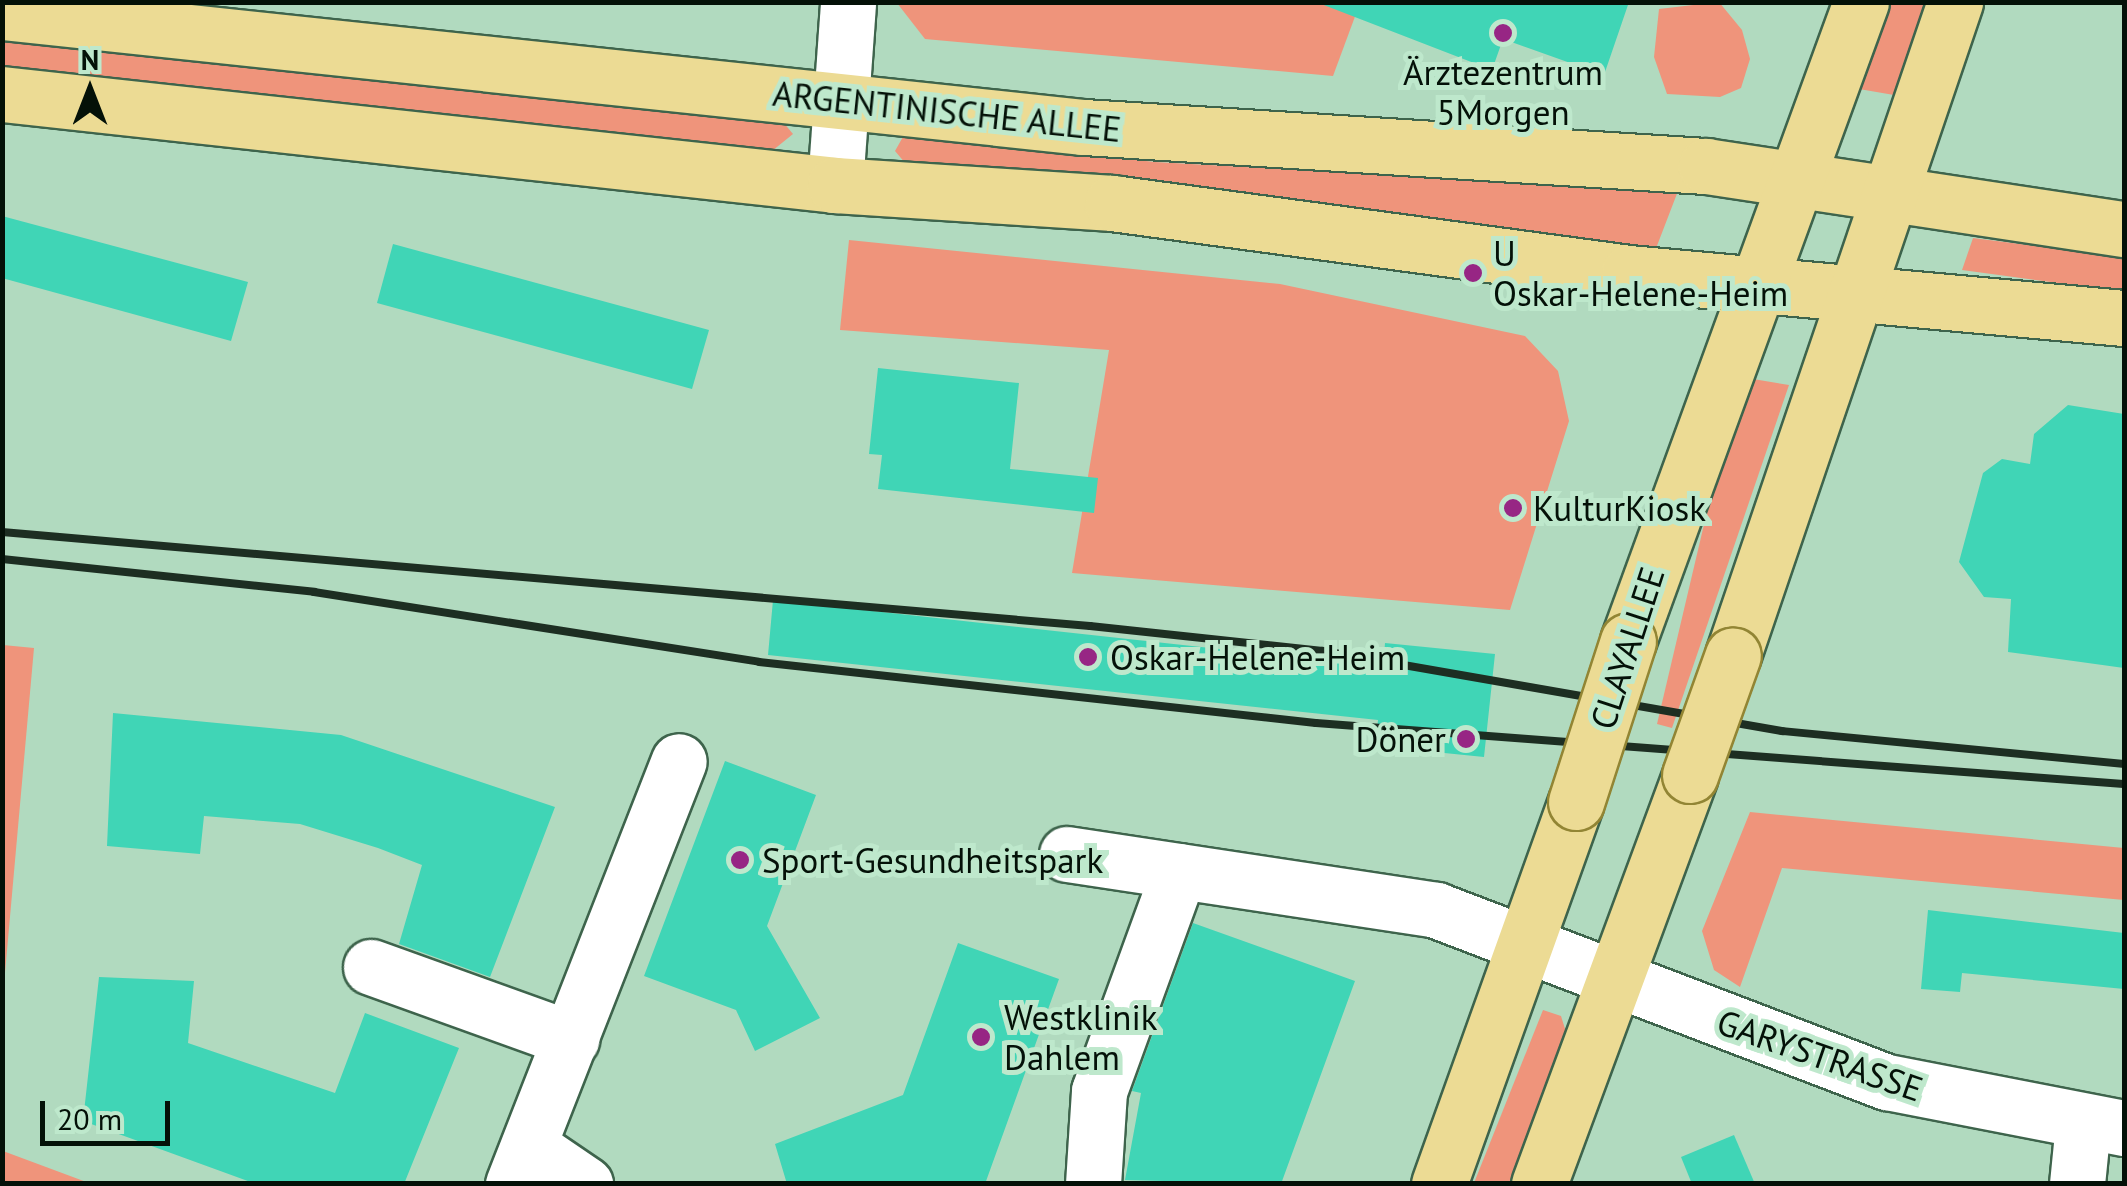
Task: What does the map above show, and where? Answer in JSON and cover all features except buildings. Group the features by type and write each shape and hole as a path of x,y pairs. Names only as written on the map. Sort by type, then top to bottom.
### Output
{"main road":[{"name":"CLAYALLEE","path":"1439,1184 1755,284 1861,2"},
{"path":"1540,1184 1864,292 1955,2"},
{"name":"ARGENTINISCHE ALLEE","path":"2,12 839,102 1796,179 2124,230"},
{"path":"2,94 835,185 1112,203 1755,284 2124,318"}],"street":[{"path":"835,185 848,2"},
{"path":"585,1184 521,1164 679,761"},
{"name":"GARYSTRASSE","path":"1066,854 1436,910 1524,947 1887,1082 2104,1126"},
{"path":"1093,1184 1099,1092 1178,871"},
{"path":"372,967 571,1039"},
{"path":"2077,1184 2104,1126"}],"shaded area":[{"path":"1719,2 1742,30 1750,59 1741,88 1720,97 1667,94 1654,57 1659,9"},
{"path":"897,3 1360,3 1333,76 925,39"},
{"path":"1889,3 1928,3 1894,95 1859,89"},
{"path":"3,37 783,122 793,134 772,151 3,69"},
{"path":"904,135 1155,162 1678,191 1655,251 906,164 895,151"},
{"path":"1973,238 2124,257 2124,292 1962,270"},
{"path":"849,240 1280,284 1525,336 1558,371 1569,421 1510,610 1072,573 1109,350 840,330"},
{"path":"1753,379 1789,385 1672,728 1657,724 1706,516"},
{"path":"2,645 34,648 3,995"},
{"path":"1750,812 2124,848 2124,900 1782,868 1740,987 1714,970 1702,931"},
{"path":"1543,1010 1561,1016 1566,1032 1509,1183 1474,1183"},
{"path":"3,1151 89,1183 3,1183"}],"railway":[{"path":"2,532 1090,626 1323,651 1782,731 2124,764"},
{"path":"2,559 314,592 759,662 1316,723 2124,784"}],"place":[{"name":"Ärztezentrum 5Morgen","path":"1503,33"},
{"name":"U Oskar-Helene-Heim","path":"1473,273"},
{"name":"KulturKiosk","path":"1513,508"},
{"name":"Oskar-Helene-Heim","path":"1088,657"},
{"name":"Döner","path":"1466,739"},
{"name":"Sport-Gesundheitspark","path":"740,860"},
{"name":"Westklinik Dahlem","path":"981,1037"}]}
